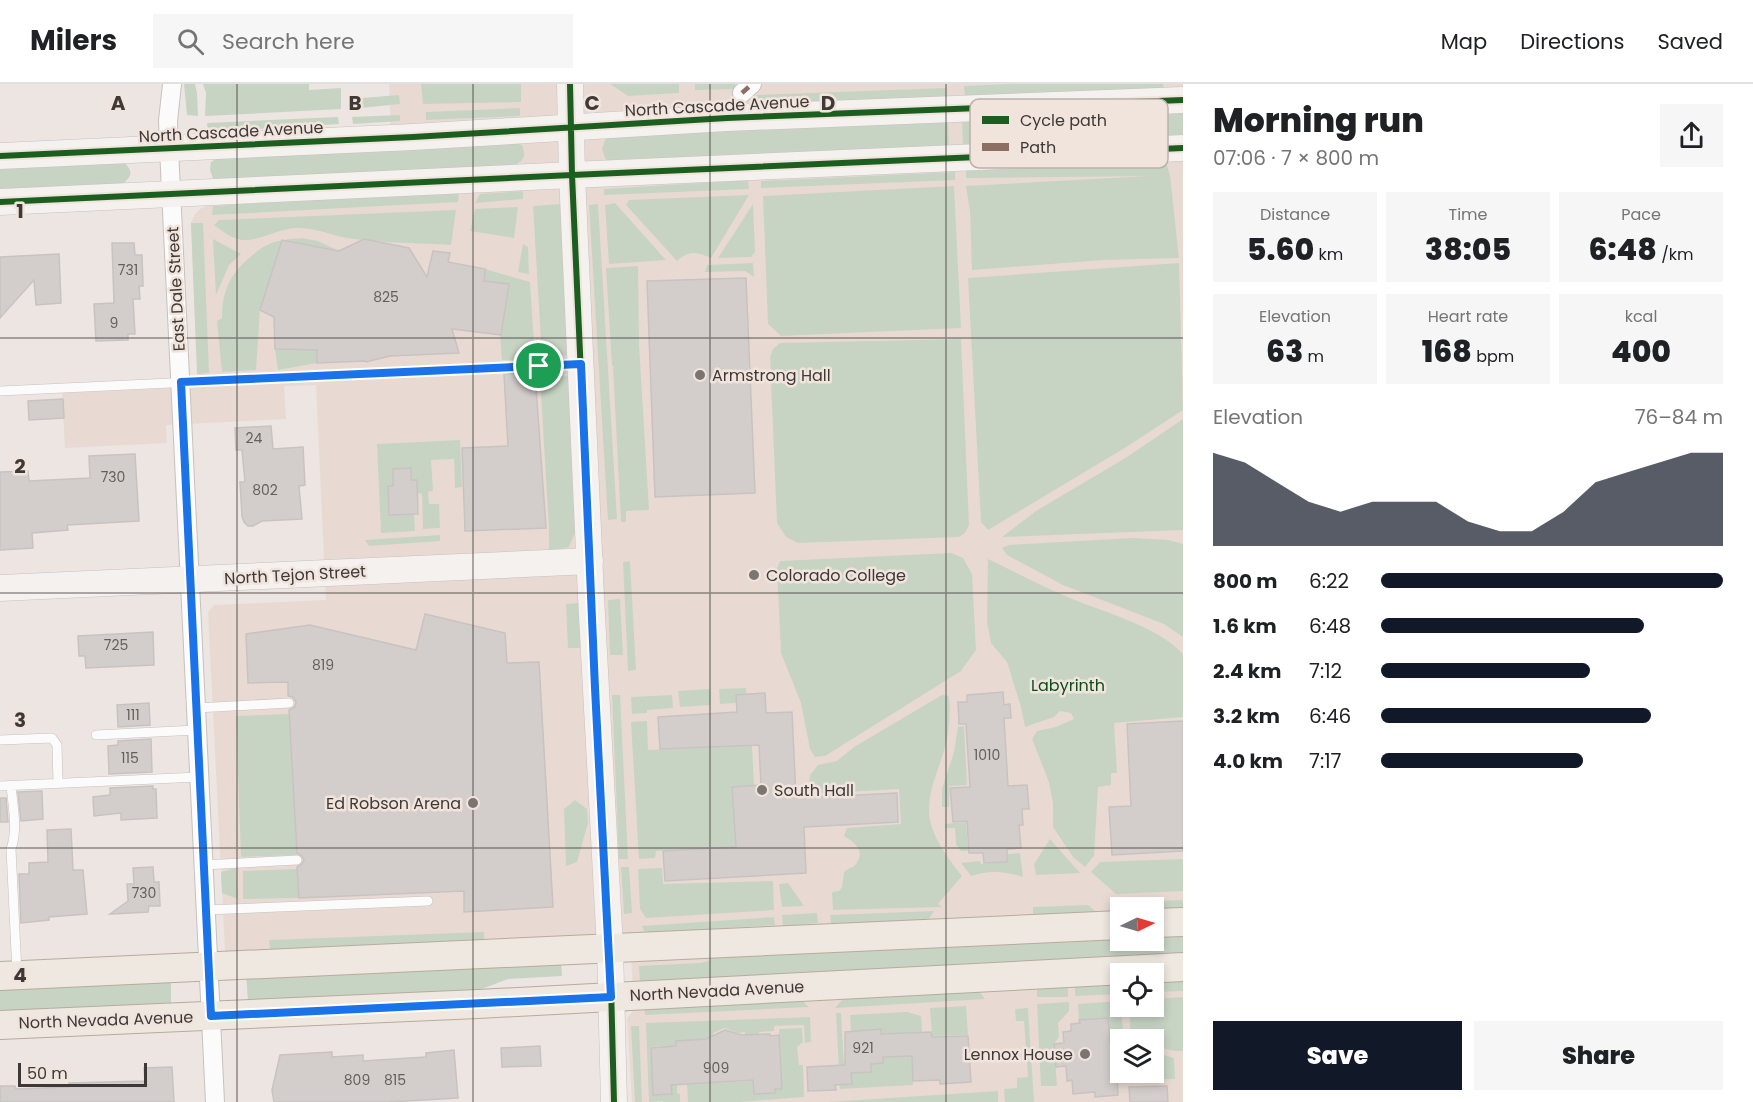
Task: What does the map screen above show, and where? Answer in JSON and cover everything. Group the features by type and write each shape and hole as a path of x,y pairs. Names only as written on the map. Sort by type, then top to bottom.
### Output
{"main road":[{"path":"570,84 572,175 610,948 614,1102"},
{"name":"North Cascade Avenue","path":"1168,101 1183,100"},
{"name":"North Cascade Avenue","path":"0,156 169,149 727,118 970,108"},
{"path":"1168,149 1183,148"},
{"path":"0,202 970,157"},
{"name":"North Tejon Street","path":"0,588 590,561"},
{"path":"1164,923 1183,922"},
{"path":"8,976 1110,925"},
{"name":"North Nevada Avenue","path":"0,1024 611,997 1183,967"}],"street":[{"name":"East Dale Street","path":"172,84 168,121 169,149 215,1102"}],"lane":[{"path":"0,391 581,364"},
{"path":"196,708 289,703"},
{"path":"96,735 197,730"},
{"path":"0,740 52,738 57,745 58,783"},
{"path":"0,786 200,777"},
{"path":"8,976 11,849 15,838 11,786"},
{"path":"204,865 297,860"},
{"path":"206,910 428,901"}],"shaded area":[{"name":"Colorado College","path":"389,84 1183,84 1183,1102 632,1102 627,1018 634,1010 630,935 230,953 225,950 208,612 214,605 326,600 316,385 284,386 286,419 166,425 167,443 65,448 62,393 198,387 191,223 200,209 206,206 393,195"}],"green space":[{"path":"184,84 195,84 198,116 187,115"},
{"path":"203,84 309,84 309,90 341,88 341,109 205,116 206,93"},
{"path":"421,84 521,84 521,102 423,104"},
{"path":"610,84 679,84 679,93 628,96"},
{"path":"695,84 735,84 736,89 695,90"},
{"path":"1163,84 1164,88 965,97 964,86"},
{"path":"946,88 947,97 759,104 757,95"},
{"path":"399,95 400,104 351,109 350,99"},
{"path":"520,108 520,116 426,120 426,112"},
{"path":"1183,110 1183,137 1168,138 1168,111"},
{"path":"400,115 400,121 353,124 352,117"},
{"path":"338,117 339,124 208,132 207,123"},
{"path":"962,120 970,120 970,148 963,148"},
{"path":"948,122 949,148 615,162 606,160 602,149 605,140 611,136"},
{"path":"514,141 522,145 524,154 522,159 514,165 221,181 213,178 210,170 211,162 219,157"},
{"path":"121,160 130,170 130,176 121,185 0,191 0,166"},
{"path":"1033,168 1168,168 1179,258 1103,260 972,270 970,211 966,186 1147,176 966,178 966,171"},
{"path":"955,172 955,180 761,188 761,181"},
{"path":"748,180 749,189 604,195 604,189"},
{"path":"954,186 961,328 781,336 768,324 763,196"},
{"path":"523,191 523,199 475,203 480,194"},
{"path":"459,194 458,202 212,215 213,206 393,195"},
{"path":"749,195 711,258 693,253 677,261 626,205 629,200"},
{"path":"615,203 666,260 609,264 605,205"},
{"path":"561,204 569,355 542,357 533,206"},
{"path":"598,204 617,519 608,520 589,205"},
{"path":"753,204 755,252 751,257 718,258"},
{"path":"518,207 514,238 470,231 475,209"},
{"path":"456,210 451,245 354,239 303,228 242,240 214,225 219,220"},
{"path":"191,223 203,223 209,373 197,374"},
{"path":"302,238 318,241 337,250 346,248 339,251 282,241 260,310 256,370 222,372 217,321 222,318 222,308 229,282 246,261 264,247 278,241"},
{"path":"213,239 241,254 229,265 216,295"},
{"path":"523,244 528,247 529,274 518,272"},
{"path":"753,263 754,277 745,271 705,272 707,265"},
{"path":"1179,263 1183,410 1128,446 988,530 981,522 968,278"},
{"path":"638,266 639,345 649,510 626,511 626,522 621,522 613,367 615,366 612,366 606,268"},
{"path":"485,269 530,282 535,359 502,360 500,335 484,281"},
{"path":"961,339 969,525 965,533 959,537 798,543 786,537 777,523 770,357 773,349 780,343"},
{"path":"275,349 317,350 317,363 278,370"},
{"path":"569,376 575,532 569,547 549,551 540,377"},
{"path":"1183,419 1183,530 1002,537 1036,511 1127,457"},
{"path":"460,440 462,487 455,488 454,459 431,460 433,491 428,492 429,504 439,504 440,528 423,529 422,494 417,493 411,480 411,469 393,469 393,486 388,486 389,515 414,514 415,531 381,533 377,444"},
{"path":"440,535 440,541 369,546 365,540"},
{"path":"1133,538 1168,540 1183,544 1183,637 1164,624 1063,585 1007,555 1002,548 1009,545"},
{"path":"951,553 963,558 972,574 976,650 961,671 825,756 815,757 810,749 801,703 781,653 777,569 780,561"},
{"name":"Labyrinth","path":"988,559 1063,595 1143,627 1172,644 1183,654 1183,717 1114,723 1117,773 1111,773 1111,785 1098,787 1094,856 1085,867 1073,857 1053,827 1053,803 1049,782 1032,739 1037,731 1056,727 1074,719 1071,713 1060,711 1054,717 1025,727 1007,662 991,643 987,622"},
{"path":"630,561 636,670 628,671 623,562"},
{"path":"620,599 623,655 610,655 608,600"},
{"path":"580,603 580,648 568,648 566,604"},
{"path":"746,688 747,702 720,704 719,689"},
{"path":"710,689 711,705 680,707 678,691"},
{"path":"612,695 620,695 628,859 619,859"},
{"path":"672,695 673,708 632,714 631,697"},
{"path":"942,695 949,696 949,724 944,751 930,795 929,810 932,828 940,845 962,876 938,904 942,907 833,910 832,892 839,891 842,887 844,872 855,865 860,855 858,847 844,836 847,828 901,824 899,789 808,794 810,775 818,765 837,761 854,747"},
{"path":"289,714 297,855 241,857 236,716"},
{"path":"647,721 648,750 752,745 754,785 732,787 736,847 656,851 655,858 639,859 631,722"},
{"path":"964,726 967,785 949,786 949,807 942,807 942,789 954,752 958,727"},
{"path":"575,800 587,809 588,823 577,862 566,866 564,809"},
{"path":"966,822 968,851 961,851 956,844 955,828 945,828 945,824"},
{"path":"1050,839 1080,873 1036,875 1034,864"},
{"path":"1020,853 1023,877 997,872 971,876 961,863 1007,862 1007,854"},
{"path":"1183,859 1183,891 1116,894 1091,872 1100,862"},
{"path":"621,867 629,867 632,913 624,914"},
{"path":"236,868 238,899 222,893 221,872"},
{"path":"662,868 663,884 773,881 774,910 646,918 640,909 638,869"},
{"path":"298,869 299,898 243,899 243,871"},
{"path":"788,883 804,906 782,907 779,884"},
{"path":"1183,900 1183,912 1164,913 1164,901"},
{"path":"1088,905 1103,918 1033,922 1033,907"},
{"path":"934,911 928,920 831,924 830,915"},
{"path":"817,913 818,923 783,926 782,915"},
{"path":"774,917 775,925 649,933 644,931 642,926"},
{"path":"484,932 484,942 270,951 269,940"},
{"path":"1183,932 1183,958 640,985 639,966 700,963 708,961 715,954 1110,935 1110,951 1164,951 1164,933"},
{"path":"561,961 562,976 508,979 479,990 248,1001 246,974"},
{"path":"171,978 171,1004 0,1012 0,987"},
{"path":"1183,980 1183,991 1164,992 1164,981"},
{"path":"1110,983 1110,994 1075,996 1075,985"},
{"path":"1068,987 1068,997 1037,997 1037,988"},
{"path":"978,990 985,999 835,1008 851,995"},
{"path":"1183,997 1183,1051 1164,1048 1164,1029 1130,1029 1130,1017 1164,1017 1164,998"},
{"path":"799,998 809,1007 645,1015 644,1007"},
{"path":"1069,1002 1069,1011 1058,1023 1059,1037 1054,1044 1057,1086 1041,1086 1037,1004"},
{"path":"1110,1002 1110,1017 1122,1017 1123,1029 1110,1029 1110,1043 1108,1018 1079,1020 1078,1004"},
{"path":"966,1006 968,1035 932,1036 930,1008"},
{"path":"1028,1008 1034,1102 1005,1102 1004,1089 1017,1088 1017,1078 1028,1077 1024,1021 1016,1021 1015,1009"},
{"path":"907,1012 921,1016 922,1032 907,1033 912,1056 913,1085 840,1089 836,1013 841,1013 845,1084 852,1084 851,1073 871,1072 871,1064 883,1063 881,1030 851,1031 850,1015"},
{"path":"810,1017 811,1042 805,1043 804,1025 774,1026 774,1031 759,1032 759,1036 745,1036 745,1032 738,1033 725,1028 713,1033 713,1040 676,1042 676,1046 663,1055 662,1046 650,1047 653,1095 672,1094 671,1084 677,1084 680,1102 649,1102 646,1023"},
{"path":"631,1026 639,1026 642,1102 635,1102"},
{"path":"802,1028 803,1042 797,1047 799,1065 803,1065 804,1097 739,1102 688,1102 687,1084 753,1081 754,1094 775,1093 775,1089 782,1088 779,1029"},
{"path":"1164,1055 1174,1058 1175,1079 1164,1079"},
{"path":"998,1091 998,1102 828,1102"}],"building":[{"path":"364,239 409,248 427,277 433,251 450,253 448,262 485,269 484,281 509,284 501,335 452,329 459,353 390,356 366,362 317,363 317,350 275,349 274,317 260,310 282,240 339,251"},
{"path":"112,243 134,243 135,255 142,255 143,286 139,286 140,299 133,299 135,334 128,334 128,340 96,341 94,304 114,303"},
{"path":"59,254 61,303 36,305 34,280 0,318 0,257"},
{"name":"Armstrong Hall","path":"746,278 755,493 655,497 647,281"},
{"path":"535,373 546,528 465,531 462,448 508,446 504,374"},
{"path":"63,399 64,418 29,420 28,401"},
{"path":"271,426 273,449 303,447 305,485 299,486 302,519 262,521 248,526 242,516 240,482 245,482 242,450 236,450 235,428"},
{"path":"135,454 139,521 67,525 68,530 32,533 33,548 0,550 0,472 28,471 29,481 90,478 89,456"},
{"path":"411,468 411,480 417,480 418,514 389,515 388,486 393,486 393,469"},
{"path":"425,614 505,633 507,663 539,662 553,907 464,912 464,891 299,898 297,867 304,860 297,853 289,710 295,707 296,702 293,697 288,696 288,682 248,683 246,634 310,625 416,650"},
{"path":"153,632 154,665 86,668 85,656 79,656 78,636"},
{"path":"1003,692 1004,705 1010,704 1011,718 1004,718 1008,786 1027,785 1029,809 1022,809 1023,825 1019,825 1021,848 1007,849 1007,862 984,863 983,853 969,853 967,821 953,822 950,788 970,787 966,724 959,724 958,702 967,702 967,695"},
{"name":"South Hall","path":"765,693 766,713 792,712 796,798 897,793 898,822 804,827 806,873 665,881 663,851 736,847 732,787 761,785 759,745 660,749 658,717 737,712 736,695"},
{"path":"149,703 150,725 118,727 117,705"},
{"path":"1183,721 1183,851 1112,855 1109,807 1131,806 1127,724"},
{"path":"151,739 152,772 109,774 108,746 118,745 118,741"},
{"path":"153,786 153,789 156,789 157,818 121,820 121,813 94,816 93,797 110,795 110,788"},
{"path":"42,791 43,819 21,821 18,792"},
{"path":"0,798 6,798 8,822 0,822"},
{"path":"71,829 73,870 83,870 87,914 49,917 49,920 21,923 19,874 29,874 29,863 48,862 47,830"},
{"path":"153,867 154,882 159,882 160,906 149,906 148,912 110,914 128,901 127,884 134,884 133,868"},
{"name":"Lennox House","path":"1108,1018 1110,1083 1117,1083 1118,1095 1095,1097 1095,1092 1073,1094 1072,1080 1067,1081 1066,1066 1056,1067 1054,1044 1064,1043 1063,1032 1071,1031 1071,1024 1080,1023 1079,1020"},
{"path":"881,1029 881,1034 931,1032 932,1037 968,1036 971,1082 940,1084 940,1080 913,1081 912,1056 883,1057 883,1063 871,1064 871,1072 851,1073 852,1084 835,1085 836,1090 808,1091 807,1067 845,1065 845,1032"},
{"path":"725,1030 742,1035 779,1035 782,1089 775,1089 775,1093 754,1094 753,1080 671,1085 672,1094 653,1095 651,1048 676,1046 676,1041 706,1039"},
{"path":"540,1046 541,1066 502,1067 501,1048"},
{"path":"454,1050 458,1098 388,1102 274,1102 272,1090 280,1055 332,1052 332,1057 363,1055 363,1061 426,1057 426,1053"},
{"path":"172,1067 174,1102 0,1102 0,1086 15,1086 16,1089 69,1087 69,1083 145,1081 144,1068"},
{"path":"1167,1086 1168,1102 1130,1102 1129,1087"}],"marked path":[{"path":"742,93 752,84"}],"cycle path":[{"path":"570,84 591,597 610,948 614,1102"},
{"path":"1168,101 1183,100"},
{"path":"0,156 413,137 727,118 970,108"},
{"path":"1168,149 1183,148"},
{"path":"0,202 970,157"}],"place":[{"name":"Armstrong Hall","path":"700,375"},
{"name":"Colorado College","path":"754,575"},
{"name":"South Hall","path":"762,790"},
{"name":"Ed Robson Arena","path":"473,803"},
{"name":"Lennox House","path":"1085,1054"}],"route":[{"path":"581,364 611,997 211,1016 181,382 539,366 581,364"}]}
